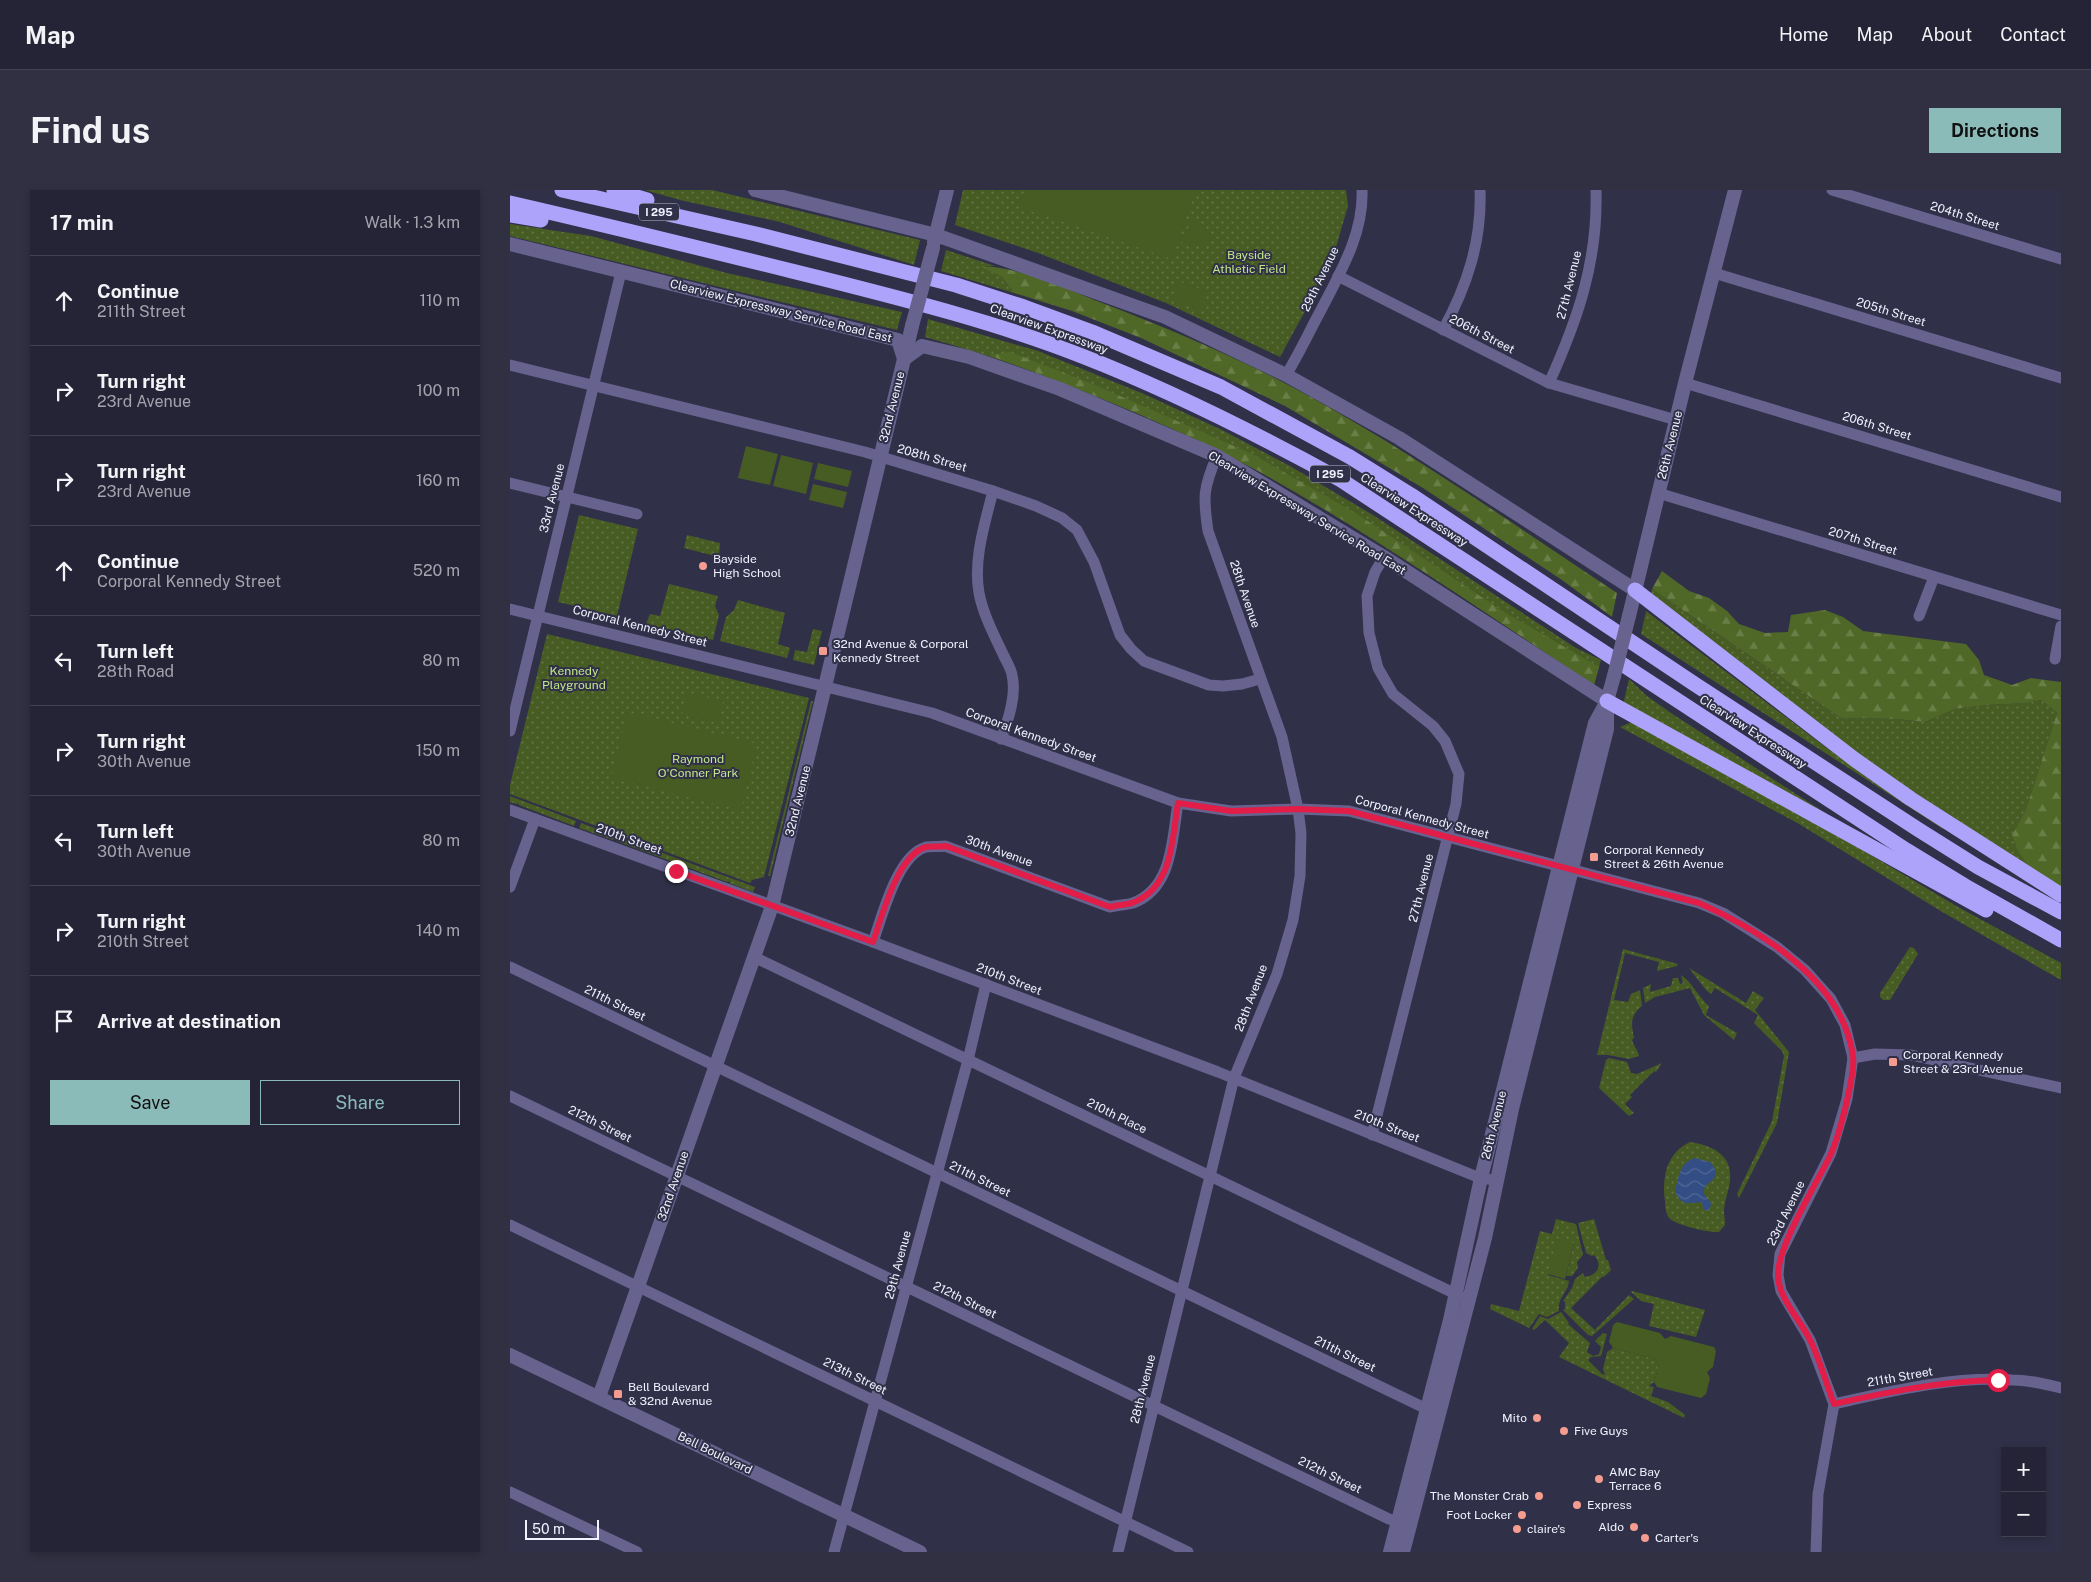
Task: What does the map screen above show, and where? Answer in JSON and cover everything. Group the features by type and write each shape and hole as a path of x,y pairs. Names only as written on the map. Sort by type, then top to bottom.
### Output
{"highway":[{"name":"Clearview Expressway","path":"562,190 756,234 956,285 1024,306 1158,359 1221,387 1350,457 1411,494 1679,674 1919,830 1978,867 2061,912"},
{"path":"614,190 756,234"},
{"name":"Clearview Expressway","path":"510,204 658,237 946,310 1081,355 1148,383 1270,442 1341,480 1906,850 1989,900 2061,940"},
{"path":"510,215 658,237"},
{"path":"1635,590 1854,759 1911,799 2061,896"},
{"path":"1607,700 2003,920 2061,949"}],"street":[{"path":"755,190 934,242 1165,317 1286,375 1399,438 1635,590"},
{"name":"32nd Avenue","path":"599,1397 772,906 912,326 947,190"},
{"name":"29th Avenue","path":"1286,375 1338,276 1355,239 1360,216 1362,190"},
{"path":"1443,330 1469,276 1477,235 1480,190"},
{"name":"27th Avenue","path":"1549,383 1572,332 1587,283 1597,223 1596,190"},
{"name":"26th Avenue","path":"1432,1412 1469,1300 1485,1238 1566,868 1594,723 1607,700 1614,676 1685,382 1735,190"},
{"name":"204th Street","path":"1832,190 2061,260"},
{"name":"Clearview Expressway Service Road East","path":"510,244 898,340 904,359 922,346 969,358 1060,390 1217,456 1384,557 1607,700"},
{"name":"33rd Avenue","path":"510,731 621,272"},
{"name":"205th Street","path":"1714,273 2061,378"},
{"name":"206th Street","path":"1338,276 1549,383 1676,420"},
{"name":"208th Street","path":"510,365 880,457 993,490 1036,506 1062,518 1078,530 1094,562 1120,635 1144,661 1209,685 1242,684 1260,679"},
{"name":"206th Street","path":"1685,382 2061,497"},
{"name":"28th Avenue","path":"1118,1552 1234,1078 1276,974 1293,920 1300,876 1301,833 1298,809 1282,737 1208,531 1204,500 1208,475 1217,456"},
{"path":"510,483 637,514"},
{"path":"993,490 980,544 978,570 979,594 993,633 1013,675 1009,718 1001,739"},
{"name":"207th Street","path":"1658,493 2061,615"},
{"name":"27th Avenue","path":"1372,1135 1448,838 1456,804 1459,774 1445,741 1433,726 1393,694 1378,668 1369,633 1367,596 1384,557"},
{"path":"1918,616 1934,577"},
{"name":"Corporal Kennedy Street","path":"510,608 932,713 1178,803 1231,811 1298,809 1349,811 1699,903 1723,913 1777,947 1805,970 1831,999 1845,1024 1853,1058"},
{"path":"2055,659 2061,626"},
{"name":"30th Avenue","path":"873,942 901,871 911,857 925,847 946,846 1110,907 1132,903 1145,896 1160,882 1169,860 1178,803"},
{"name":"210th Street","path":"510,810 986,984 1234,1078 1480,1178 1496,1181"},
{"path":"510,887 535,819"},
{"name":"26th Avenue","path":"1390,1552 1403,1524 1432,1412 1480,1178 1566,868"},
{"name":"210th Place","path":"754,957 1469,1300"},
{"name":"211th Street","path":"510,967 1432,1412"},
{"name":"29th Avenue","path":"834,1552 968,1060 986,984"},
{"path":"1853,1058 1875,1054 1911,1055 2061,1088"},
{"name":"23rd Avenue","path":"1834,1404 1810,1340 1781,1291 1778,1275 1780,1254 1831,1153 1847,1099 1853,1058"},
{"name":"212th Street","path":"510,1096 1153,1406 1403,1524"},
{"name":"213th Street","path":"510,1225 1188,1552"},
{"name":"Bell Boulevard","path":"510,1354 920,1552"},
{"name":"211th Street","path":"1834,1404 1919,1387 1976,1380 2011,1380 2061,1388"},
{"path":"1816,1552 1818,1494 1834,1404"},
{"path":"510,1492 637,1552"},
{"name":"26th Avenue","path":"1403,1524 1403,1552"}],"green space":[{"path":"645,190 712,190 920,240 914,265 780,222 680,200"},
{"name":"Bayside Athletic Field","path":"963,190 1346,190 1348,206 1336,247 1280,357 1166,303 1038,253 955,225"},
{"path":"1025,190 1196,190 1172,259 1019,207"},
{"path":"1192,219 1200,222 1209,231 1210,244 1185,246 1182,243"},
{"path":"510,224 591,236 727,273 902,312 897,330 510,236"},
{"path":"946,250 995,266 981,266 1002,277 1014,293 941,271"},
{"path":"980,266 1012,270 1060,286 1156,324 1260,371 1309,396 1388,442 1617,593 1612,617 1562,580 1423,488 1285,406 1141,338 1072,311 1014,293 1002,277"},
{"path":"1178,281 1207,291 1201,310 1172,301"},
{"path":"928,319 1038,351 1144,394 1222,430 1290,466 1373,515 1576,648 1601,660 1594,685 1346,522 1260,472 1180,431 1096,395 1011,364 925,337"},
{"path":"1010,352 1095,385 1252,454 1357,514 1504,612 1599,667 1594,685 1388,548 1260,472 1160,424 989,355"},
{"path":"746,446 778,454 770,485 738,478"},
{"path":"781,455 813,463 806,494 773,486"},
{"path":"818,463 852,471 848,487 814,479"},
{"path":"813,484 847,492 843,508 809,500"},
{"path":"579,515 638,529 617,616 558,602"},
{"path":"687,535 720,543 719,557 684,548"},
{"path":"1662,571 1689,591 1709,598 1727,611 1739,624 1765,633 1788,632 1791,615 1825,610 1843,617 1863,631 1966,644 1979,660 1984,675 2012,685 2031,678 2061,682 2061,890 2032,872 2019,852 2012,835 2026,809 2057,713 2041,700 2028,703 1955,709 1925,722 1896,719 1841,718 1652,589"},
{"path":"669,584 718,596 715,606 719,615 713,640 646,624 650,614 660,616"},
{"path":"1652,589 1841,718 1896,719 1925,722 1955,709 2028,703 2041,700 2057,713 2026,809 2012,835 2032,872 1877,770 1650,600"},
{"path":"738,600 785,613 778,644 790,648 787,658 720,641 726,617 734,610"},
{"path":"1646,611 1824,746 1868,778 1942,825 1943,829 1641,634"},
{"path":"813,629 822,631 814,665 793,660 795,650 807,652"},
{"name":"Raymond O'Conner Park","path":"547,634 809,698 764,877 752,880 750,883 510,794 510,785"},
{"path":"1629,679 1647,696 1671,713 1870,842 1623,705"},
{"path":"687,693 723,701 718,723 682,715"},
{"path":"811,701 813,701 770,876 768,876"},
{"path":"627,712 757,744 741,810 611,778"},
{"path":"1632,722 1864,851 1958,907 2061,963 2061,980 1944,913 1799,824 1620,727"},
{"path":"510,796 576,821 574,826 518,803 510,802"},
{"path":"581,823 755,887 753,892 729,883 730,881 727,882 616,841 614,838 613,840 579,828"},
{"path":"1910,947 1914,948 1918,954 1890,1000 1883,1000 1880,997 1880,993"},
{"path":"1623,949 1678,964 1677,966 1657,971 1659,962 1625,953 1614,1000 1628,1002 1631,994 1640,990 1642,1006 1635,1013 1632,1024 1634,1038 1632,1040 1639,1056 1629,1059 1597,1055"},
{"path":"1689,968 1746,1003 1753,991 1764,998 1755,1010 1789,1052 1777,1123 1739,1198 1737,1194 1772,1121 1784,1056 1782,1051 1754,1023 1758,1015 1715,988 1711,994"},
{"path":"1681,975 1709,1006 1706,1015 1737,1033 1734,1040 1704,1015 1690,988 1655,997 1645,1003 1643,988 1651,984 1650,992 1671,986 1673,978 1678,978 1680,984 1683,983"},
{"path":"1609,1058 1627,1062 1631,1073 1637,1074 1662,1063 1656,1072 1654,1071 1630,1095 1632,1097 1625,1104 1634,1113 1629,1116 1599,1088 1606,1060"},
{"path":"1690,1142 1713,1149 1728,1164 1730,1181 1724,1209 1725,1225 1719,1232 1701,1230 1679,1224 1670,1219 1667,1213 1664,1184 1667,1167 1676,1153"},
{"path":"1556,1219 1576,1224 1583,1255 1577,1262 1578,1268 1572,1276 1566,1276 1574,1243 1548,1275 1569,1281 1567,1289 1561,1299 1559,1311 1547,1317 1539,1314 1529,1328 1490,1309 1491,1304 1519,1311 1540,1231 1552,1234"},
{"path":"1594,1219 1606,1260 1608,1260 1611,1270 1571,1308 1595,1330 1629,1295 1634,1299 1592,1336 1588,1335 1563,1310 1565,1309 1565,1302 1563,1301 1572,1288 1575,1279 1583,1273 1585,1277 1589,1276 1598,1269 1598,1262 1594,1255 1586,1253 1578,1223"},
{"path":"1557,1238 1574,1243 1565,1279 1548,1274"},
{"path":"1632,1291 1705,1310 1696,1337 1649,1326 1654,1304 1641,1301"},
{"path":"1561,1312 1568,1324 1590,1343 1587,1352 1593,1356 1599,1354 1601,1347 1595,1341 1603,1333 1607,1334 1601,1356 1591,1357 1588,1360 1602,1374 1605,1375 1603,1369 1607,1352 1613,1348 1655,1359 1659,1365 1654,1382 1649,1386 1654,1387 1651,1396 1668,1402 1685,1415 1684,1418 1559,1357 1569,1343 1545,1320 1534,1330 1532,1329 1540,1316 1548,1319"},
{"path":"1617,1322 1660,1333 1665,1339 1671,1336 1714,1347 1716,1351 1713,1367 1707,1372 1710,1378 1706,1394 1701,1398 1657,1387 1654,1382 1659,1365 1655,1359 1613,1348 1609,1342 1613,1325"}],"water":[{"path":"1695,1158 1710,1162 1716,1173 1715,1177 1704,1189 1704,1193 1711,1203 1710,1209 1707,1211 1703,1209 1702,1202 1683,1202 1675,1191 1683,1167"}],"place":[{"name":"Bayside High School","path":"703,566"},
{"name":"32nd Avenue & Corporal Kennedy Street","path":"823,651"},
{"name":"Corporal Kennedy Street & 26th Avenue","path":"1594,857"},
{"name":"Corporal Kennedy Street & 23rd Avenue","path":"1893,1062"},
{"name":"Bell Boulevard & 32nd Avenue","path":"618,1394"},
{"name":"Mito","path":"1537,1418"},
{"name":"Five Guys","path":"1564,1431"},
{"name":"AMC Bay Terrace 6","path":"1599,1479"},
{"name":"The Monster Crab","path":"1539,1496"},
{"name":"Express","path":"1577,1505"},
{"name":"Foot Locker","path":"1522,1515"},
{"name":"Aldo","path":"1634,1527"},
{"name":"claire's","path":"1517,1529"},
{"name":"Carter's","path":"1645,1538"}],"route":[{"path":"676,871 873,942 901,871 911,857 925,847 946,846 1110,907 1132,903 1145,896 1160,882 1169,860 1178,803 1231,811 1298,809 1349,811 1699,903 1723,913 1777,947 1805,970 1831,999 1845,1024 1853,1058 1847,1099 1840,1128 1831,1153 1780,1254 1778,1275 1781,1291 1810,1340 1834,1404 1919,1387 1976,1380 1998,1380"}],"park label":[{"name":"Kennedy Playground","path":"574,678"}]}
